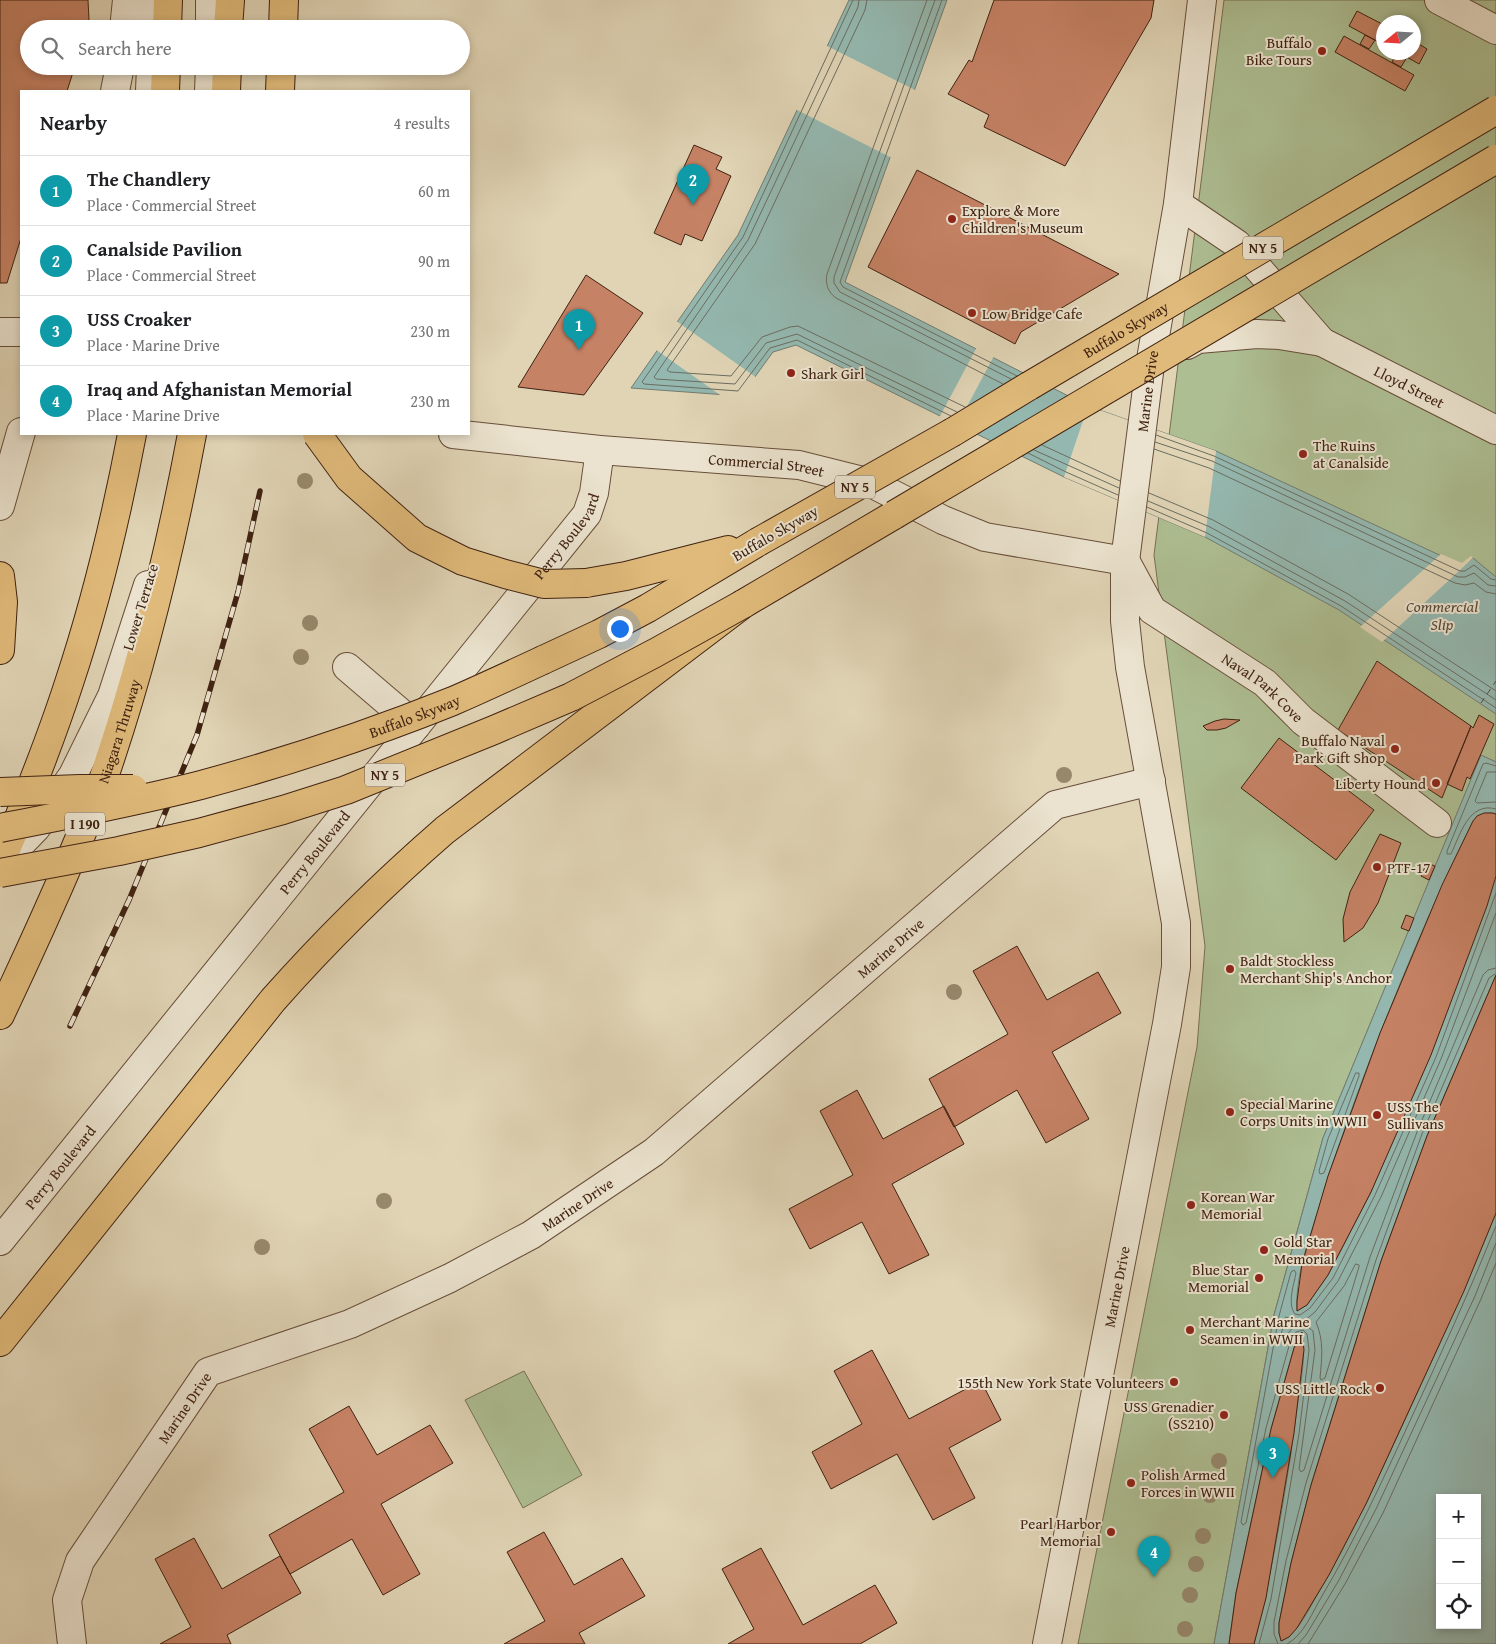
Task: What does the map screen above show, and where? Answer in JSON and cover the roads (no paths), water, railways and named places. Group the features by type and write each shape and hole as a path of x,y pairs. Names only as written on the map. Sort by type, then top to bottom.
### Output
{"highway":[{"path":"167,20 168,0"},
{"path":"229,20 230,0"},
{"path":"283,20 284,0"},
{"path":"165,90 166,75"},
{"path":"226,90 227,75"},
{"path":"280,90 281,75"},
{"name":"Buffalo Skyway","path":"0,828 68,815 199,785 327,747 453,701 599,634 648,608 758,542 952,432 1496,110"},
{"name":"NY 5","path":"0,873 199,833 283,810 346,790 477,738 570,697 656,653 743,604 1496,159"},
{"path":"0,864 42,762 70,682 96,592 120,495 132,435"},
{"name":"Niagara Thruway","path":"0,1015 59,887 96,798 118,733 150,625 177,515 192,435"},
{"path":"318,435 349,478 417,538 463,561 544,584 586,583 626,576 758,542"},
{"path":"0,576 3,602 0,650"},
{"path":"0,1342 273,1000 314,954 358,910 445,830 743,604"},
{"path":"0,792 138,789 199,785"}],"street":[{"path":"125,20 127,0"},
{"path":"153,20 154,0"},
{"path":"210,0 210,20"},
{"name":"Marine Drive","path":"1047,1644 1162,1052 1176,967 1176,923 1130,667 1125,621 1125,561 1150,365 1178,204 1202,0"},
{"path":"1439,0 1496,30"},
{"path":"115,90 118,75"},
{"path":"150,90 151,75"},
{"path":"209,90 210,75"},
{"name":"Lloyd Street","path":"1178,204 1237,244 1322,342"},
{"path":"0,332 20,332"},
{"name":"Lloyd Street","path":"1150,365 1198,339 1257,334 1279,335 1322,342 1496,430"},
{"path":"0,506 20,435"},
{"name":"Lower Terrace","path":"0,864 36,828 73,775 112,696 149,581 182,435"},
{"name":"Commercial Street","path":"462,435 600,450 799,465 871,483 943,520 985,537 1125,561"},
{"name":"Perry Boulevard","path":"0,1241 587,514 594,493 600,450"},
{"name":"Naval Park Cove","path":"1125,561 1152,610 1265,683 1303,721 1437,823"},
{"path":"346,667 416,726"},
{"name":"Marine Drive","path":"72,1644 67,1600 80,1561 208,1372 350,1324 450,1278 531,1235 654,1152 1055,805 1151,781"}],"water":[{"name":"Commercial Slip","path":"849,0 947,0 845,282 1088,406 1216,451 1463,566 1473,558 1496,577 1496,714 1339,610 1205,537 1064,477 796,345 773,352 741,396 631,388 738,235"},
{"path":"1481,755 1496,762 1496,814 1483,814 1473,821 1427,920 1385,1021 1338,1148 1307,1245 1300,1271 1297,1311 1307,1305 1328,1275 1371,1192 1496,876 1496,975 1427,1136 1381,1261 1311,1485 1291,1563 1279,1623 1279,1633 1282,1641 1299,1625 1342,1550 1415,1398 1496,1213 1496,1644 1254,1644 1279,1527 1289,1467 1302,1370 1303,1342 1301,1333 1294,1348 1271,1429 1236,1593 1229,1644 1214,1644 1274,1315 1323,1138"}],"railway":[{"path":"70,1026 129,900 197,735 238,592 260,491"}],"place":[{"name":"Buffalo Bike Tours","path":"1322,51"},
{"name":"Canalside Pavilion","path":"693,205"},
{"name":"Explore & More Children's Museum","path":"952,219"},
{"name":"Low Bridge Cafe","path":"972,313"},
{"name":"The Chandlery","path":"579,350"},
{"name":"Shark Girl","path":"791,373"},
{"name":"The Ruins at Canalside","path":"1303,454"},
{"name":"Buffalo Naval Park Gift Shop","path":"1395,749"},
{"name":"Liberty Hound","path":"1436,783"},
{"name":"PTF-17","path":"1377,867"},
{"name":"Baldt Stockless Merchant Ship's Anchor","path":"1230,969"},
{"name":"Special Marine Corps Units in WWII","path":"1230,1112"},
{"name":"USS The Sullivans","path":"1377,1115"},
{"name":"Korean War Memorial","path":"1191,1205"},
{"name":"Gold Star Memorial","path":"1264,1250"},
{"name":"Blue Star Memorial","path":"1259,1278"},
{"name":"Merchant Marine Seamen in WWII","path":"1190,1330"},
{"name":"155th New York State Volunteers","path":"1174,1382"},
{"name":"USS Little Rock","path":"1380,1388"},
{"name":"USS Grenadier (SS210)","path":"1224,1415"},
{"name":"USS Croaker","path":"1273,1478"},
{"name":"Polish Armed Forces in WWII","path":"1131,1483"},
{"name":"Pearl Harbor Memorial","path":"1111,1532"},
{"name":"Iraq and Afghanistan Memorial","path":"1154,1577"}]}
